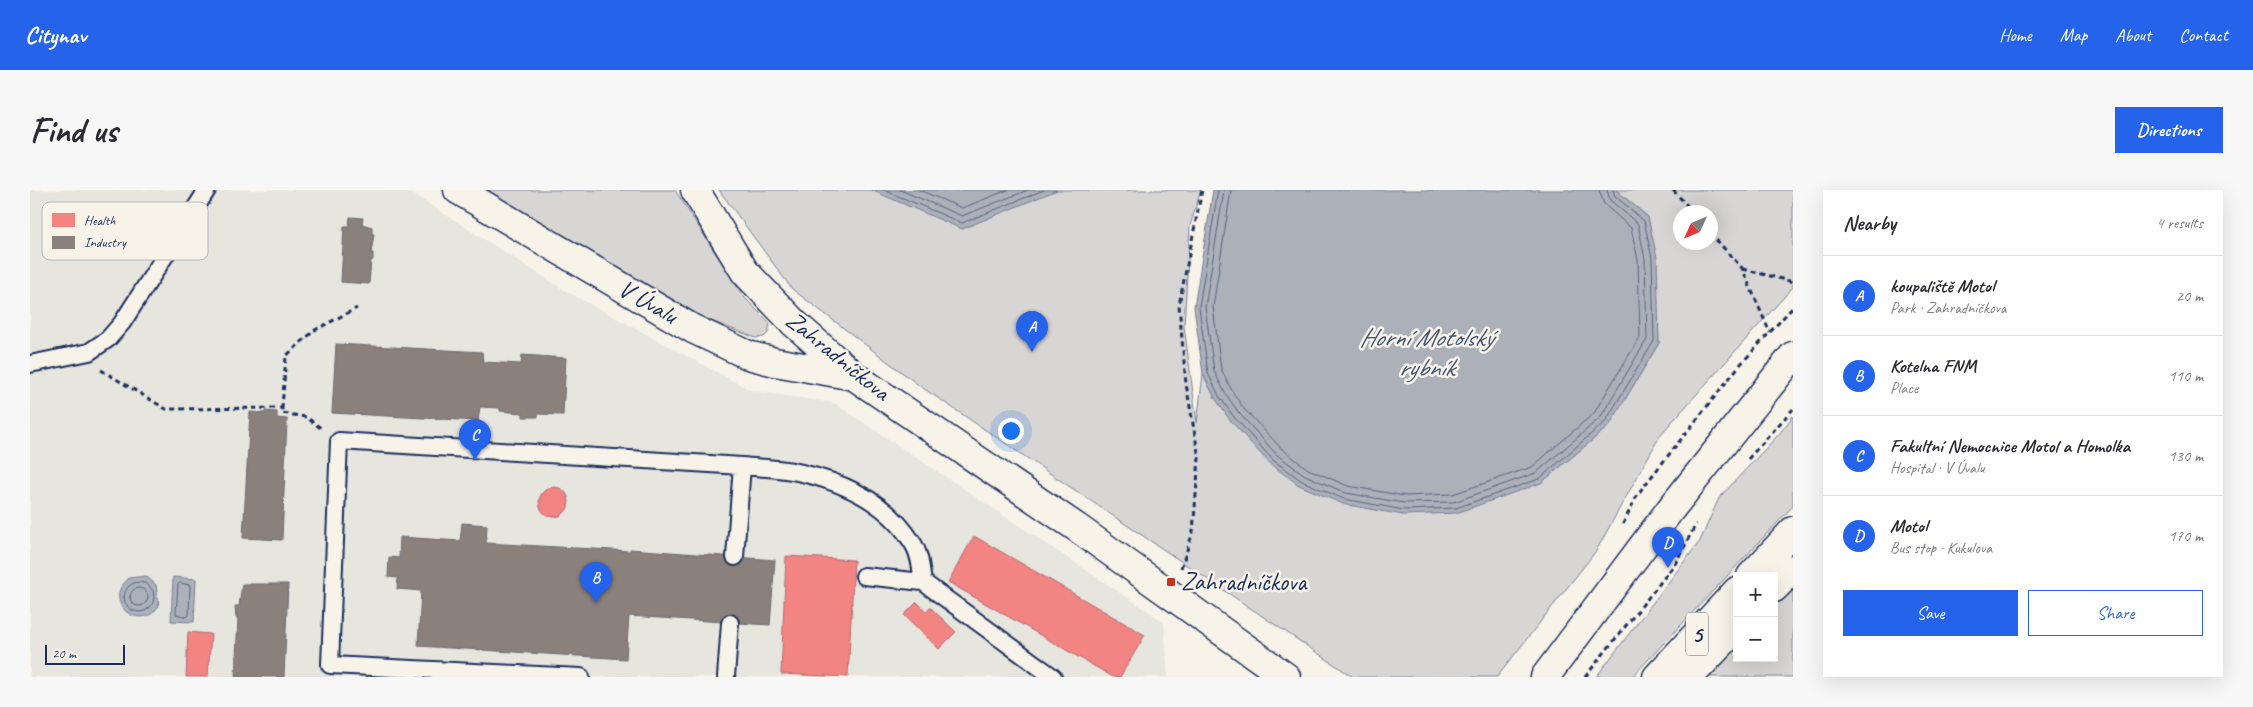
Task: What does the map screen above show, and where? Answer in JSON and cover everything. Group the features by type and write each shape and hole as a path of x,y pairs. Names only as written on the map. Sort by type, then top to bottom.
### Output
{"street":[{"name":"V Úvalu","path":"458,190 685,324 729,347 748,355 775,362 854,376"},
{"name":"Zahradníčkova","path":"695,190 745,272 794,323 854,376 1084,532 1286,677"},
{"path":"1545,677 1670,510 1793,356"},
{"path":"1755,572 1793,531"},
{"path":"1778,584 1793,569"},
{"name":"5","path":"1656,677 1733,595"},
{"name":"5","path":"1689,677 1733,631"}],"lane":[{"path":"199,202 207,190"},
{"path":"30,364 88,352 108,339 122,323 162,260"},
{"path":"581,677 330,665 339,441 742,466 801,472 842,485 872,500 893,518 913,542 920,562 923,582"},
{"path":"735,557 742,466"},
{"path":"864,576 923,582 1053,677"},
{"path":"726,677 730,623"}],"path":[{"path":"1178,575 1193,532 1199,458 1186,384 1179,305 1202,190"},
{"path":"1673,190 1687,205"},
{"path":"1718,241 1742,268 1770,333"},
{"path":"1742,268 1793,282"},
{"path":"339,441 306,417 282,413 286,356 315,330 357,308"},
{"path":"88,352 102,370 166,409 282,408"},
{"path":"1747,460 1793,409"},
{"path":"1585,677 1676,564 1697,521"}],"shaded area":[{"path":"30,190 387,190 413,194 564,290 752,391 834,403 1164,622 1168,677 30,677"},
{"path":"487,190 675,190 743,296 770,323 768,333 764,337 756,338 706,319"},
{"path":"719,190 1201,190 1190,226 1184,326 1197,423 1203,374 1215,398 1541,483 1609,426 1659,343 1648,217 1616,190 1793,190 1793,287 1661,434 1596,551 1497,677 1353,677 920,386 792,289"},
{"path":"1793,416 1793,506 1632,677 1596,677 1700,541 1719,498 1780,433"},
{"path":"1793,583 1793,677 1705,677 1733,647 1733,662 1778,662 1778,599"}],"water":[{"path":"871,190 1057,190 962,229"},
{"name":"Horní Motolský rybník","path":"1213,190 1616,190 1648,217 1657,258 1659,343 1609,426 1541,483 1456,513 1403,515 1343,504 1299,485 1270,464 1230,420 1215,398 1203,374 1194,307"},
{"path":"146,576 156,585 159,606 149,615 134,616 124,610 119,599 119,593 121,587 129,578"},
{"path":"173,577 196,579 194,622 171,621"}],"building: Health":[{"path":"554,487 564,492 569,502 564,512 554,517 544,512 539,502 544,492"},
{"path":"974,536 1145,635 1120,677 1113,677 948,582"},
{"path":"786,556 854,560 848,677 781,674"},
{"path":"917,602 926,611 930,607 956,632 939,649 904,615"},
{"path":"188,632 211,634 208,677 186,677"}],"building: Industry":[{"path":"350,217 363,218 362,224 372,227 372,234 374,234 371,253 373,253 373,260 371,260 369,284 341,282 344,226 349,226"},
{"path":"336,344 482,352 483,362 521,364 522,355 566,358 563,415 538,414 538,417 523,417 523,413 500,411 500,408 480,407 478,421 332,413"},
{"path":"265,411 277,412 277,418 287,419 282,540 243,538 250,412 265,413"},
{"path":"462,523 487,525 486,543 630,551 630,549 775,560 770,625 629,616 626,659 418,646 421,591 397,589 398,578 388,577 389,557 399,558 400,537 460,541"},
{"path":"242,584 288,584 284,677 235,677 238,618 236,618 235,606 239,606"}],"place":[{"name":"koupaliště Motol","path":"1032,352"},
{"name":"Fakultní Nemocnice Motol a Homolka","path":"475,460"},
{"name":"Motol","path":"1668,568"},
{"name":"Zahradníčkova","path":"1171,582"},
{"name":"Kotelna FNM","path":"596,603"}]}
